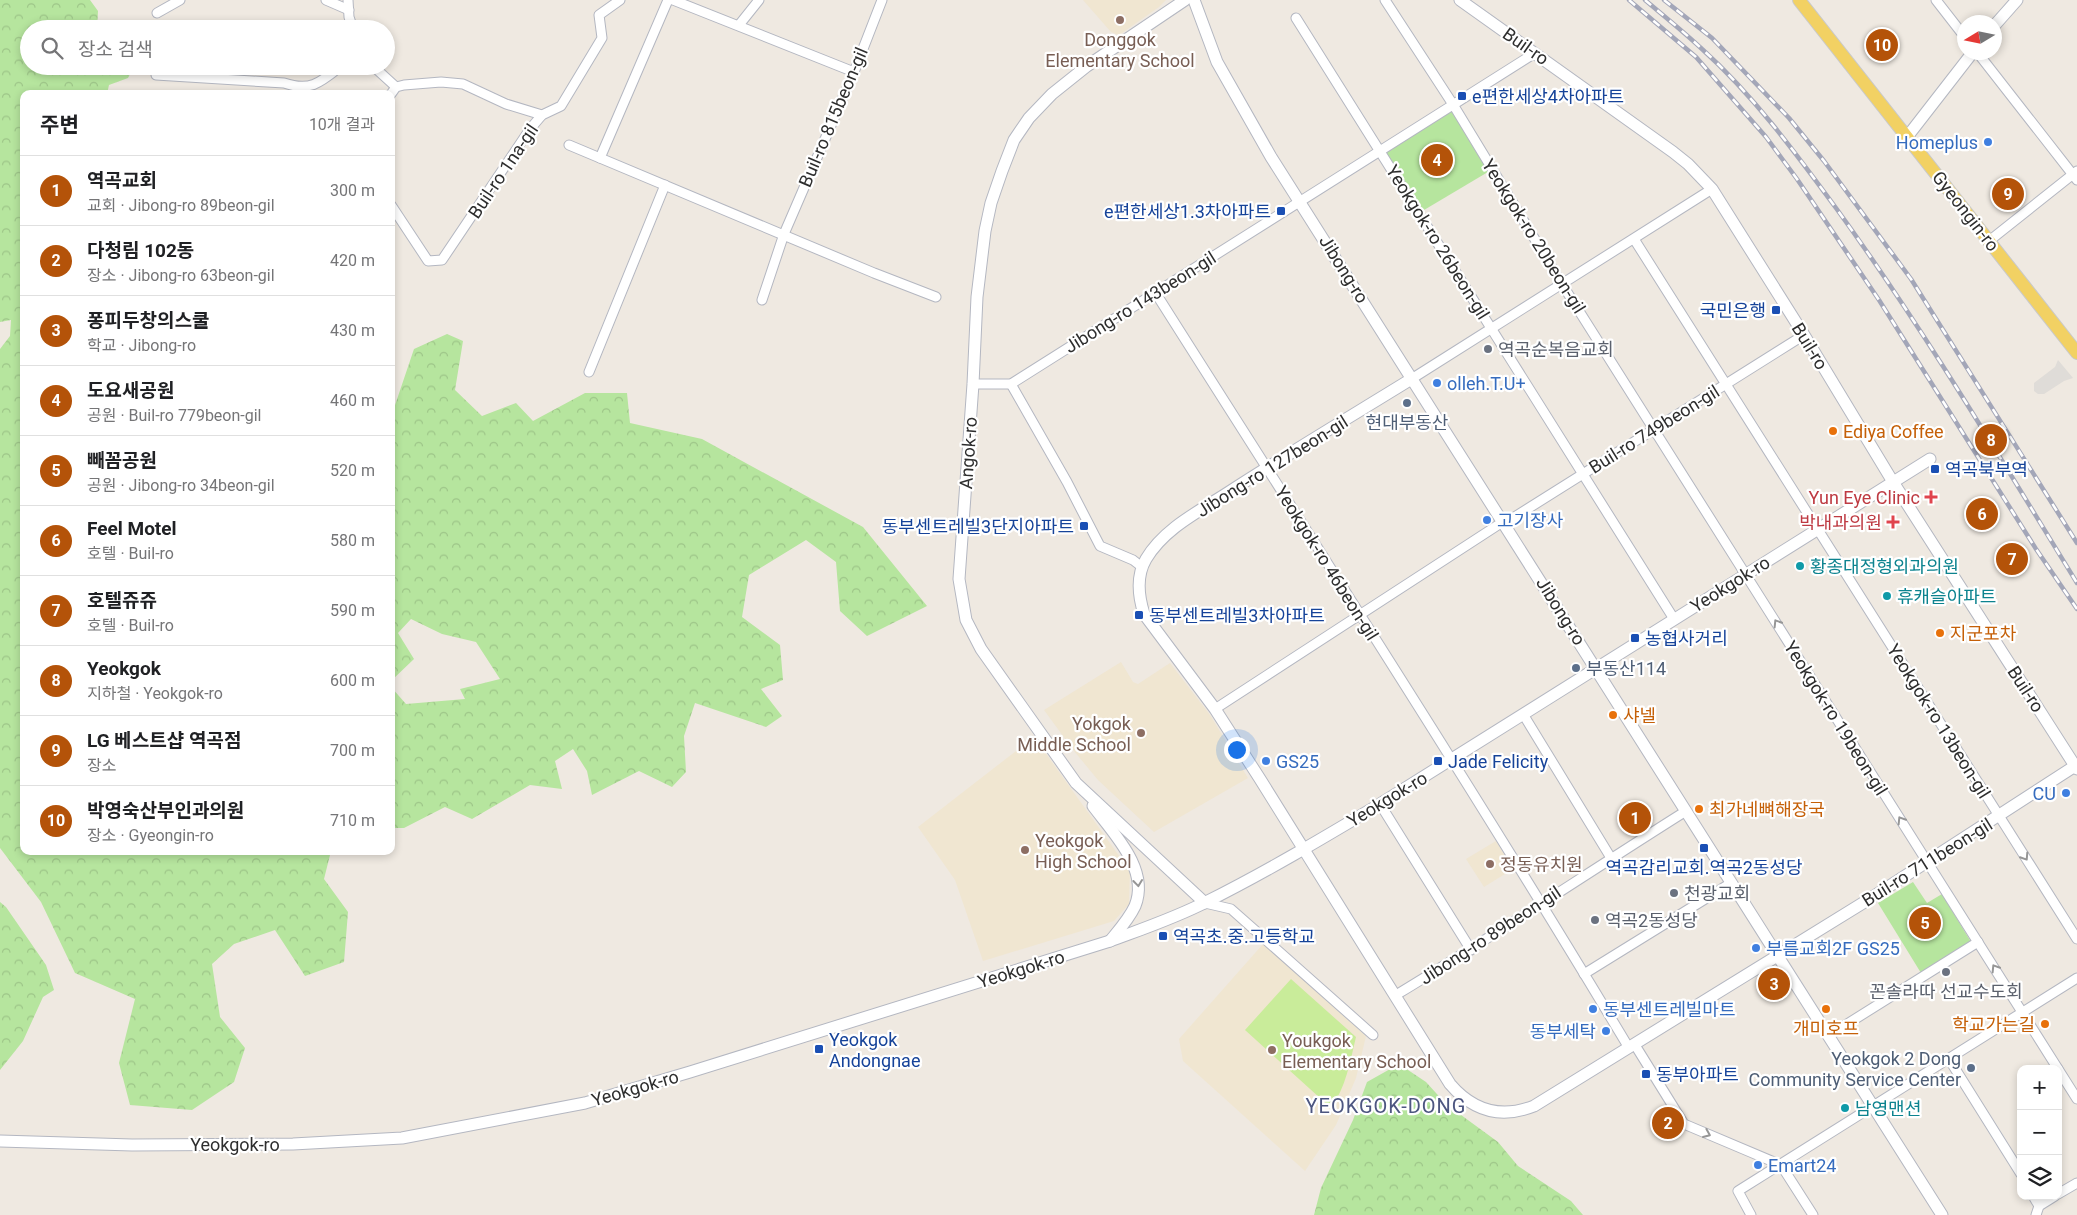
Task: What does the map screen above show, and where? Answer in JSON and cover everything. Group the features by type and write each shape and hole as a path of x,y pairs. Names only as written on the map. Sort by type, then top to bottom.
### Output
{"main road":[{"name":"Gyeongin-ro","path":"1798,0 2077,353"}],"street":[{"path":"157,13 180,0"},
{"path":"326,0 349,10"},
{"path":"348,0 351,20"},
{"name":"Buil-ro 1na-gil","path":"395,211 428,261 442,260 542,115 561,106 602,38 599,15 620,0"},
{"path":"600,158 668,0"},
{"path":"673,0 854,72"},
{"path":"739,25 758,0"},
{"name":"Buil-ro 815beon-gil","path":"762,300 784,234 854,72 882,0"},
{"name":"Angok-ro","path":"1184,0 1094,61 1052,94 1029,118 1014,140 991,203 985,231 977,297 973,384 959,565 964,613 981,649 1076,783 1205,903"},
{"name":"Jibong-ro","path":"1194,0 1217,62 1271,156 1414,378 1942,1215"},
{"name":"Yeokgok-ro 20beon-gil","path":"1385,0 1454,106 1562,284 1746,574"},
{"name":"Buil-ro","path":"1460,0 1673,152 1688,164 1712,190 1804,335 1893,482 2076,766"},
{"path":"1936,0 1957,27"},
{"path":"2002,17 2017,0"},
{"name":"Yeokgok-ro 26beon-gil","path":"1296,18 1584,473 1674,619"},
{"name":"Jibong-ro 143beon-gil","path":"1011,384 1454,106 1535,53"},
{"path":"1908,137 1966,60"},
{"path":"1983,60 2076,175 1989,241"},
{"path":"156,75 284,83 298,88 315,90 331,75"},
{"path":"381,75 393,90"},
{"path":"395,90 404,85 441,82 462,84 506,104 542,115"},
{"path":"569,145 874,273 936,296"},
{"path":"589,372 665,185"},
{"path":"1414,378 1712,190"},
{"name":"Yeokgok-ro 13beon-gil","path":"1634,239 2077,939"},
{"name":"Yeokgok-ro 46beon-gil","path":"1155,292 1452,759 1584,974 1684,1124 1781,1165"},
{"name":"Buil-ro 749beon-gil","path":"1215,709 1498,525 1505,523 1804,335"},
{"name":"Jibong-ro 127beon-gil","path":"1142,567 1155,546 1173,529 1267,468 1414,378"},
{"path":"973,384 1011,384 1067,482 1100,546 1133,560 1142,567"},
{"name":"Yeokgok-ro","path":"0,1142 132,1145 284,1144 402,1138 584,1103 690,1072 1110,941 1205,903 1304,849 1380,804 1930,459"},
{"name":"Buil-ro 711beon-gil","path":"1142,567 1139,599 1144,614 1215,709 1450,1084 1456,1092 1476,1105 1496,1112 1510,1113 1523,1110 1545,1100 1777,956 2076,766"},
{"name":"Yeokgok-ro 19beon-gil","path":"1746,574 2056,1065"},
{"path":"1522,714 1611,858"},
{"path":"1076,783 1125,849 1137,875 1139,891 1136,904 1131,914 1110,941"},
{"path":"1380,804 1471,950"},
{"name":"Jibong-ro 89beon-gil","path":"1396,996 1471,950 1686,811"},
{"path":"1584,974 1731,883"},
{"path":"1205,903 1231,910 1373,1035"},
{"path":"1828,1036 1978,942"},
{"path":"1751,1215 1738,1191 2077,978"},
{"path":"1949,1059 2017,1168"},
{"name":"Yeokgok-ro 19beon-gil","path":"2062,1075 2077,1099"},
{"path":"1781,1165 1813,1215"},
{"path":"2062,1192 2077,1183"},
{"path":"2038,1210 2050,1200"}],"shaded area":[{"name":"Donggok Elementary School","path":"1083,0 1166,0 1119,35 1111,32"},
{"path":"2058,360 2073,378 2064,381 2044,394 2038,394 2034,391 2034,383 2055,367"},
{"name":"Yokgok Middle School","path":"1121,662 1133,682 1138,684 1170,663 1210,715 1248,778 1154,832 1098,780 1044,710"},
{"name":"Yeokgok High School","path":"1034,737 1130,871 1129,904 1114,921 983,961 955,880 918,827"},
{"name":"정동유치원","path":"1496,841 1513,869 1484,887 1466,859"},
{"name":"Youkgok Elementary School","path":"1263,944 1366,1036 1356,1078 1336,1125 1305,1171 1183,1061 1179,1039"},
{"path":"1768,975 1778,977 1785,989 1774,996 1763,978"}],"green space":[{"path":"0,0 90,0 98,11 98,20 20,20 20,75 130,75 128,78 109,85 108,90 20,90 20,855 330,855 324,879 348,912 344,962 305,976 275,930 234,944 212,964 220,1017 245,1048 234,1082 192,1110 130,1105 119,1063 135,999 75,973 41,902 0,848 0,349 10,336 11,320 0,322"},
{"path":"1454,106 1493,169 1419,213 1381,151"},
{"path":"447,334 463,341 455,390 482,416 516,403 533,421 585,393 627,393 630,423 702,439 863,527 927,606 867,636 840,611 836,562 806,540 749,575 742,617 780,645 783,680 761,689 782,716 766,727 695,703 684,736 686,772 672,787 639,771 592,795 587,771 573,749 555,761 562,789 530,785 472,819 445,807 404,828 395,828 395,692 406,704 465,699 460,689 500,679 476,642 442,634 411,619 398,633 414,659 395,677 395,405 414,349"},
{"path":"1913,882 1927,903 1942,894 1971,942 1921,973 1878,903"},
{"path":"0,902 6,907 46,965 54,990 43,997 23,1041 0,1070"},
{"path":"1291,979 1356,1037 1344,1083 1331,1108 1245,1030"},
{"path":"1399,1064 1426,1082 1446,1104 1498,1142 1518,1166 1571,1201 1583,1215 1314,1215 1321,1188 1353,1120 1367,1082"}],"railway":[{"path":"1629,0 1696,57 1766,137 1797,179 1879,300 2036,549 2077,609"},
{"path":"1645,0 1695,43 1739,85 1821,187 1930,346 2077,583"},
{"path":"1664,0 1712,38 1789,118 1824,161 1911,279 2077,543"}],"place":[{"name":"Donggok Elementary School","path":"1120,20"},
{"name":"박영숙산부인과의원","path":"1882,45"},
{"name":"e편한세상4차아파트","path":"1462,96"},
{"name":"Homeplus","path":"1988,142"},
{"name":"도요새공원","path":"1437,160"},
{"name":"LG 베스트샵 역곡점","path":"2008,194"},
{"name":"e편한세상1.3차아파트","path":"1281,211"},
{"name":"국민은행","path":"1776,310"},
{"name":"역곡순복음교회","path":"1488,349"},
{"name":"olleh.T.U+","path":"1437,383"},
{"name":"현대부동산","path":"1407,403"},
{"name":"Ediya Coffee","path":"1833,431"},
{"name":"Yeokgok","path":"1991,440"},
{"name":"역곡북부역","path":"1935,469"},
{"name":"Yun Eye Clinic","path":"1931,497"},
{"name":"Feel Motel","path":"1982,514"},
{"name":"고기장사","path":"1487,520"},
{"name":"박내과의원","path":"1893,522"},
{"name":"동부센트레빌3단지아파트","path":"1084,526"},
{"name":"호텔쥬쥬","path":"2012,559"},
{"name":"황종대정형외과의원","path":"1800,566"},
{"name":"휴캐슬아파트","path":"1887,596"},
{"name":"동부센트레빌3차아파트","path":"1139,615"},
{"name":"지군포차","path":"1940,633"},
{"name":"농협사거리","path":"1635,638"},
{"name":"부동산114","path":"1576,668"},
{"name":"샤넬","path":"1613,715"},
{"name":"Yokgok Middle School","path":"1141,733"},
{"name":"GS25","path":"1266,761"},
{"name":"Jade Felicity","path":"1438,761"},
{"name":"CU","path":"2066,793"},
{"name":"최가네뼈해장국","path":"1699,809"},
{"name":"역곡교회","path":"1635,818"},
{"name":"역곡감리교회.역곡2동성당","path":"1704,848"},
{"name":"Yeokgok High School","path":"1025,850"},
{"name":"정동유치원","path":"1490,864"},
{"name":"천광교회","path":"1674,893"},
{"name":"역곡2동성당","path":"1595,920"},
{"name":"빼꼼공원","path":"1925,923"},
{"name":"역곡초.중.고등학교","path":"1163,936"},
{"name":"부름교회2F GS25","path":"1756,948"},
{"name":"꼰솔라따 선교수도회","path":"1946,972"},
{"name":"퐁피두창의스쿨","path":"1774,984"},
{"name":"동부센트레빌마트","path":"1593,1009"},
{"name":"개미호프","path":"1826,1009"},
{"name":"학교가는길","path":"2045,1024"},
{"name":"동부세탁","path":"1606,1031"},
{"name":"Yeokgok Andongnae","path":"819,1049"},
{"name":"Youkgok Elementary School","path":"1272,1050"},
{"name":"Yeokgok 2 Dong Community Service Center","path":"1971,1068"},
{"name":"동부아파트","path":"1646,1074"},
{"name":"남영맨션","path":"1845,1108"},
{"name":"다청림 102동","path":"1668,1123"},
{"name":"Emart24","path":"1758,1165"}],"district":[{"name":"YEOKGOK-DONG","path":"1386,1106"}]}
